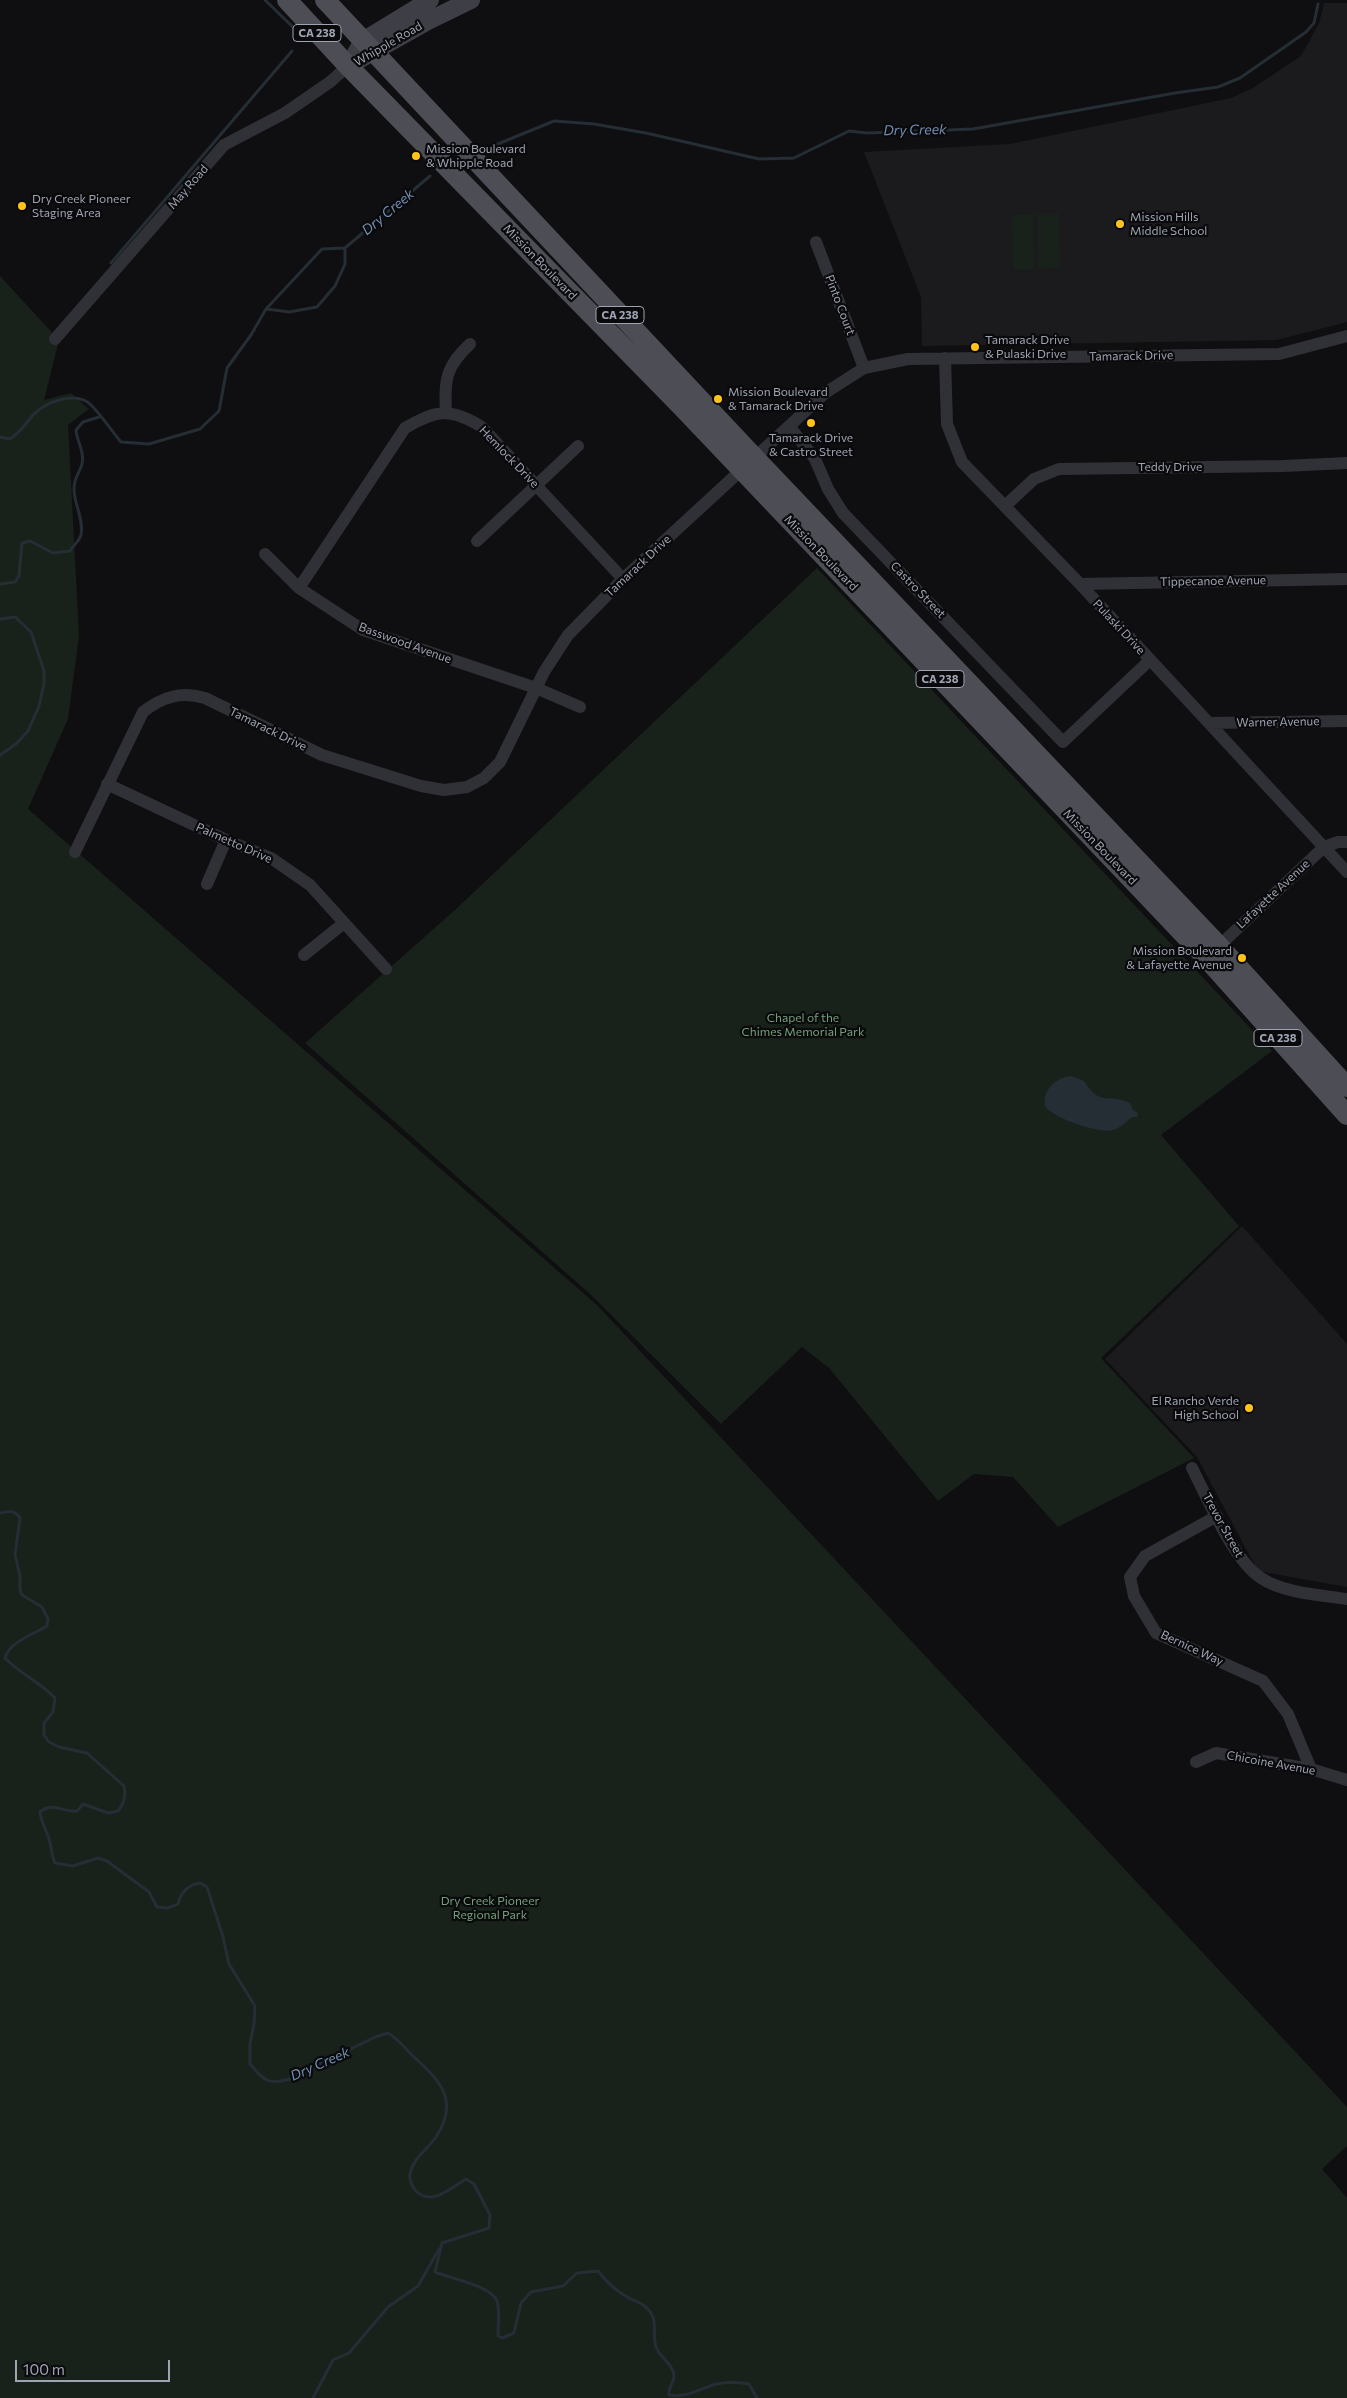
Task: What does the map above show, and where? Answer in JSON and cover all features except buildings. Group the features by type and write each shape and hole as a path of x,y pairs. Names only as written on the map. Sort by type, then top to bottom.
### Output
{"main road":[{"name":"Mission Boulevard","path":"287,0 348,66 748,464"},
{"name":"Mission Boulevard","path":"325,0 748,464 1214,954 1347,1087"},
{"name":"Whipple Road","path":"348,66 368,47 430,0"},
{"name":"Whipple Road","path":"368,47 471,0"},
{"name":"Mission Boulevard","path":"1214,954 1347,1115"}],"street":[{"name":"May Road","path":"55,339 224,144 285,113 330,82 348,66"},
{"name":"Pinto Court","path":"816,242 864,368"},
{"name":"Tamarack Drive","path":"75,852 143,712 155,703 170,697 190,694 205,698 322,755 421,786 444,790 467,787 484,778 500,762 536,688 568,635 622,579 824,393 864,368 908,359 1279,354 1347,336"},
{"path":"299,588 405,428 426,416 446,412 444,390 449,368 457,356 470,344"},
{"name":"Pulaski Drive","path":"945,358 947,424 962,462 1080,584 1347,872"},
{"name":"Hemlock Drive","path":"446,412 466,417 482,427 622,579"},
{"name":"Castro Street","path":"789,426 815,459 828,489 843,513 1063,742 1150,660"},
{"path":"477,541 578,446"},
{"name":"Teddy Drive","path":"1006,506 1034,479 1059,469 1283,466 1347,463"},
{"name":"Basswood Avenue","path":"265,554 299,588 363,630 536,688 580,707"},
{"name":"Tippecanoe Avenue","path":"1080,584 1347,579"},
{"name":"Warner Avenue","path":"1208,723 1347,721"},
{"name":"Palmetto Drive","path":"107,784 226,840 271,858 310,885 386,970"},
{"path":"207,884 226,840"},
{"path":"1324,846 1338,842 1347,842"},
{"name":"Lafayette Avenue","path":"1214,954 1324,846"},
{"path":"304,955 344,923"},
{"name":"Trevor Street","path":"1192,1468 1239,1556 1261,1579 1293,1590 1347,1600"},
{"name":"Bernice Way","path":"1217,1516 1145,1556 1130,1577 1134,1596 1156,1633 1263,1681 1288,1714 1311,1769"},
{"name":"Chicoine Avenue","path":"1196,1762 1216,1753 1311,1769 1347,1780"}],"shaded area":[{"name":"Mission Hills Middle School","path":"1324,3 1347,3 1347,322 1277,340 922,346 921,297 864,152 1010,144 1231,98 1253,88 1301,56 1319,23"},
{"path":"1071,1076 1084,1081 1100,1097 1130,1103 1133,1110 1138,1113 1137,1117 1132,1117 1116,1129 1106,1131 1076,1124 1049,1111 1045,1106 1045,1100 1051,1085 1060,1079"},
{"name":"El Rancho Verde High School","path":"1242,1226 1347,1344 1347,1587 1258,1571 1197,1457 1105,1359"}],"green space":[{"path":"1033,214 1034,269 1013,269 1012,215"},
{"path":"1037,214 1059,214 1060,268 1038,269"},
{"name":"Dry Creek Pioneer Regional Park","path":"0,276 59,340 44,400 71,393 89,409 68,425 79,636 68,719 28,809 598,1306 1347,2107 1347,2146 1322,2169 1347,2198 1347,2398 0,2398"},
{"name":"Chapel of the Chimes Memorial Park","path":"817,568 1272,1051 1161,1135 1239,1226 1101,1358 1194,1458 1058,1527 1013,1477 974,1474 938,1501 829,1368 802,1347 721,1424 590,1294 305,1043 456,909"}],"waterway":[{"path":"265,0 300,34"},
{"name":"Dry Creek","path":"488,148 554,121 594,124 646,133 759,159 794,158 849,131 867,133 973,129 1218,87 1240,78 1306,32 1314,23 1318,4"},
{"path":"111,263 292,51"},
{"name":"Dry Creek","path":"0,437 10,439 34,414 46,405 70,398 78,398 91,405 121,442 149,444 200,429 219,411 227,368 251,335 266,309 322,249 345,248 430,176"},
{"name":"Dry Creek","path":"267,309 289,312 317,307 335,286 345,264 345,248"},
{"name":"Dry Creek","path":"0,584 15,582 19,576 22,543 30,541 53,553 70,551 79,539 82,529 74,489 83,460 76,430 83,422 99,417"},
{"name":"Dry Creek","path":"0,619 15,617 31,632 44,671 44,684 39,706 28,731 16,744 0,755"},
{"name":"Dry Creek","path":"0,1513 12,1512 20,1518 15,1555 20,1576 20,1590 22,1595 42,1607 48,1619 47,1626 11,1647 5,1658 55,1698 53,1712 44,1723 44,1735 49,1742 59,1747 87,1753 124,1786 124,1800 118,1811 108,1813 83,1804 77,1811 49,1807 40,1812 55,1863 73,1866 98,1858 107,1861 149,1892 157,1907 168,1908 178,1904 183,1893 192,1885 200,1883 207,1887 223,1937 229,1964 255,2006 250,2044 250,2064 263,2078 276,2082 290,2079 375,2037 388,2033 430,2072 443,2091 446,2101 446,2112 443,2124 436,2137 414,2163 410,2181 416,2191 429,2197 442,2194 466,2179 474,2184 490,2215 489,2228 442,2243"},
{"name":"Dry Creek","path":"442,2243 435,2272 479,2287 493,2296 497,2301 498,2336 502,2338 514,2333 521,2303 531,2292 563,2286 577,2273 598,2271 616,2290 643,2305 652,2315 656,2347 673,2372 674,2377 669,2395 685,2395 714,2385 734,2383 749,2384 757,2398"},
{"path":"313,2398 333,2360 349,2353 388,2307 418,2286 439,2249"}],"place":[{"name":"Mission Boulevard & Whipple Road","path":"416,156"},
{"name":"Dry Creek Pioneer Staging Area","path":"22,206"},
{"name":"Mission Hills Middle School","path":"1120,224"},
{"name":"Tamarack Drive & Pulaski Drive","path":"975,347"},
{"name":"Mission Boulevard & Tamarack Drive","path":"718,399"},
{"name":"Tamarack Drive & Castro Street","path":"811,423"},
{"name":"Mission Boulevard & Lafayette Avenue","path":"1242,958"},
{"name":"El Rancho Verde High School","path":"1249,1408"}]}
